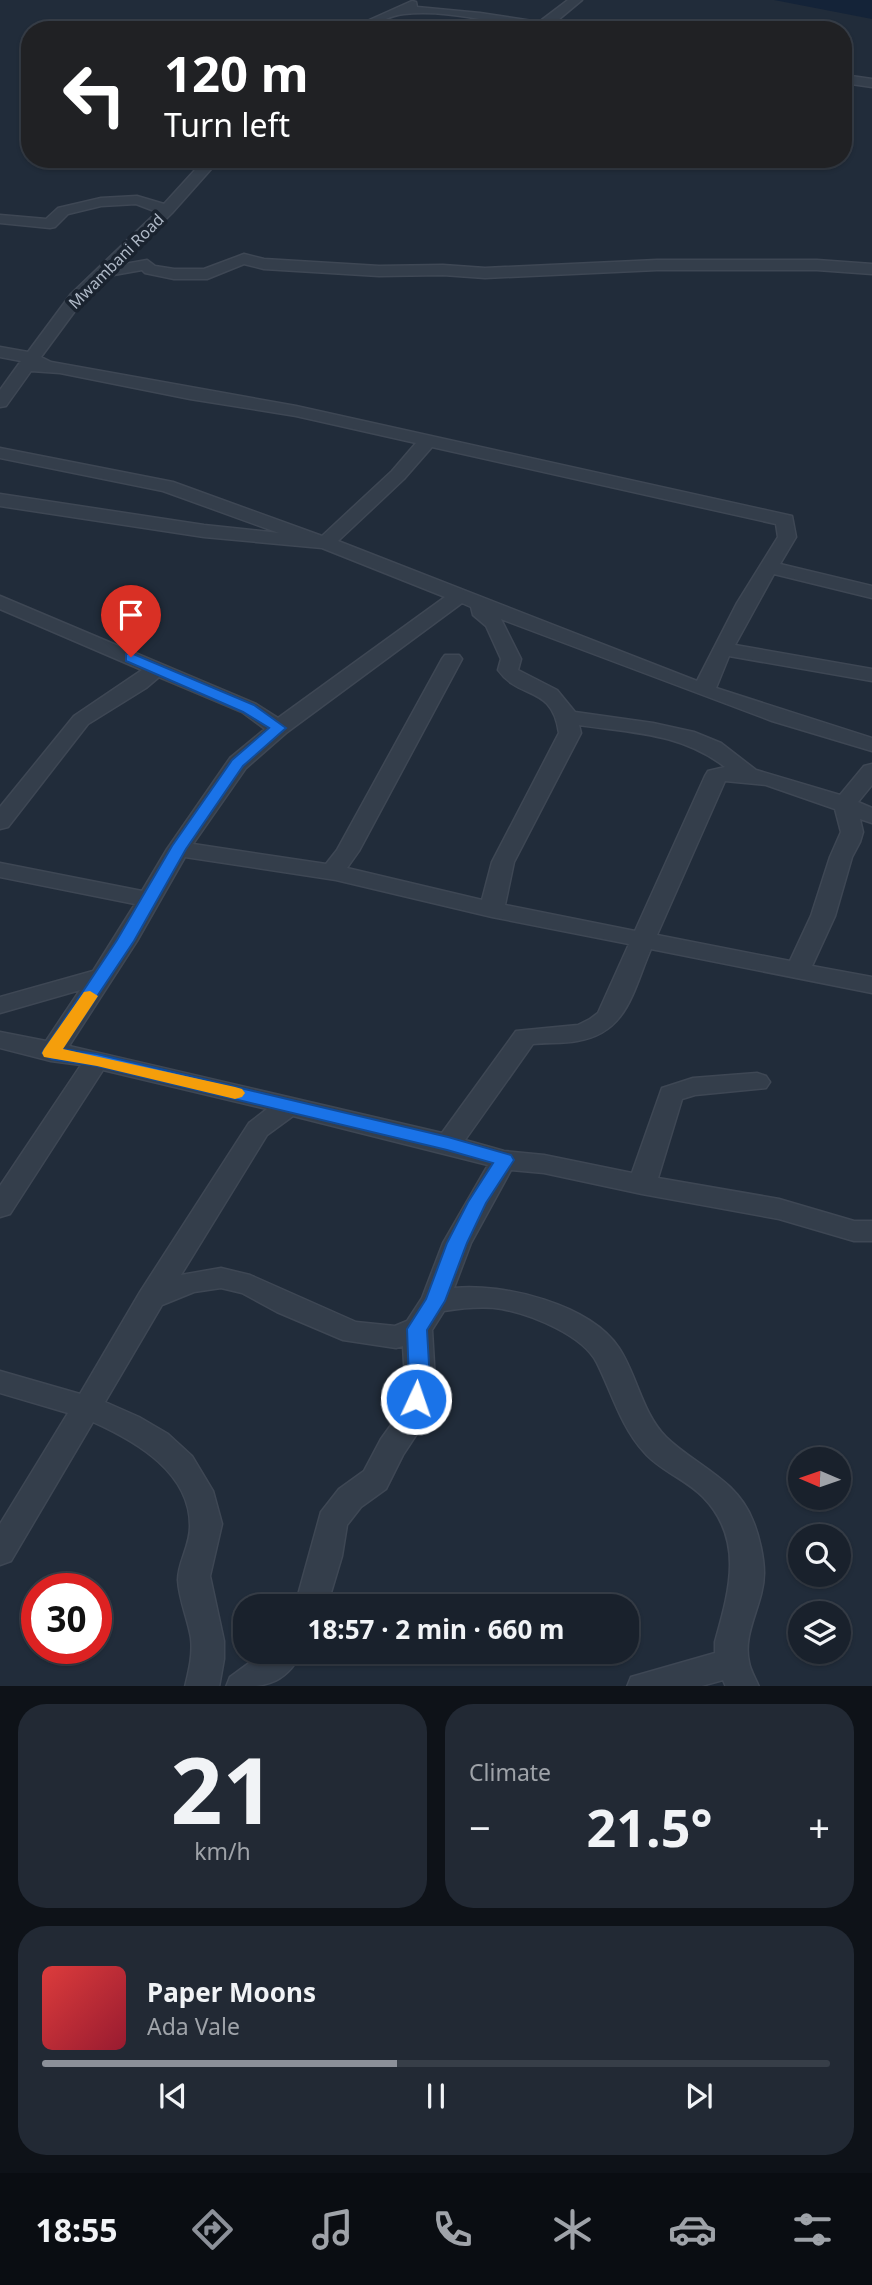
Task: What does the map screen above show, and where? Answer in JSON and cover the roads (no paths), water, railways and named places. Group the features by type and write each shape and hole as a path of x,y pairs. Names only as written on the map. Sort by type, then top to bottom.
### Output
{"street":[{"path":"374,21 425,0"},
{"path":"549,21 576,0"},
{"path":"399,10 447,11 519,21"},
{"path":"852,80 872,83"},
{"name":"Mwambani Road","path":"0,402 77,297 167,210 205,168"},
{"path":"0,219 50,224 63,211 120,200 137,200 167,210"},
{"path":"103,272 147,265 150,270 163,273 204,275 244,259 264,264 379,271 443,270 485,273 657,265 817,265 872,269"},
{"path":"0,352 50,367 296,411 785,520 787,537 747,603 708,680"},
{"path":"0,500 59,512 325,543 398,475 426,442"},
{"path":"0,453 167,486 325,543 678,681 708,680 779,717 872,745"},
{"path":"769,567 872,592"},
{"path":"51,1053 103,976 178,849 238,763 278,728 458,596"},
{"path":"0,601 249,708 278,728"},
{"path":"481,606 480,611 495,624 498,636 511,659 508,670 511,674 542,688 556,699 569,717 570,733 503,862 492,910"},
{"path":"724,649 872,675"},
{"path":"331,874 348,851 452,659"},
{"path":"0,822 80,720 139,684 157,668"},
{"path":"569,717 629,724 702,742 752,775"},
{"path":"448,1144 525,1037 542,1033 585,1034 598,1028 609,1017 716,776 734,771 752,775 845,804 872,816"},
{"path":"845,804 872,771"},
{"path":"798,970 823,916 852,832 845,804"},
{"path":"178,849 254,857 430,893 492,910 872,985"},
{"path":"0,870 148,899"},
{"path":"0,1005 103,976"},
{"path":"0,1040 51,1053 97,1060 448,1144 504,1160 544,1164 642,1185 779,1209 854,1231 872,1231"},
{"path":"0,1207 97,1060"},
{"path":"642,1185 671,1094 693,1087 757,1082"},
{"path":"256,1098 258,1129"},
{"path":"0,1552 150,1299 258,1129 289,1107"},
{"path":"315,1594 326,1556 332,1521 350,1498 375,1480 392,1447 413,1417 420,1381 417,1329 435,1301 462,1233 504,1160"},
{"path":"150,1299 190,1282 221,1278 250,1285 287,1305 353,1332 396,1337 417,1329"},
{"path":"435,1301 471,1297 503,1299 565,1319 587,1334 607,1353 637,1419 655,1445 714,1488 738,1522 748,1573 732,1642 737,1675 643,1686"},
{"path":"0,1382 87,1407 126,1422 152,1438 188,1473 204,1508 207,1528 194,1575 208,1651 202,1686"},
{"path":"242,1686 273,1664"}],"water":[{"path":"774,0 872,0 872,19"}]}
